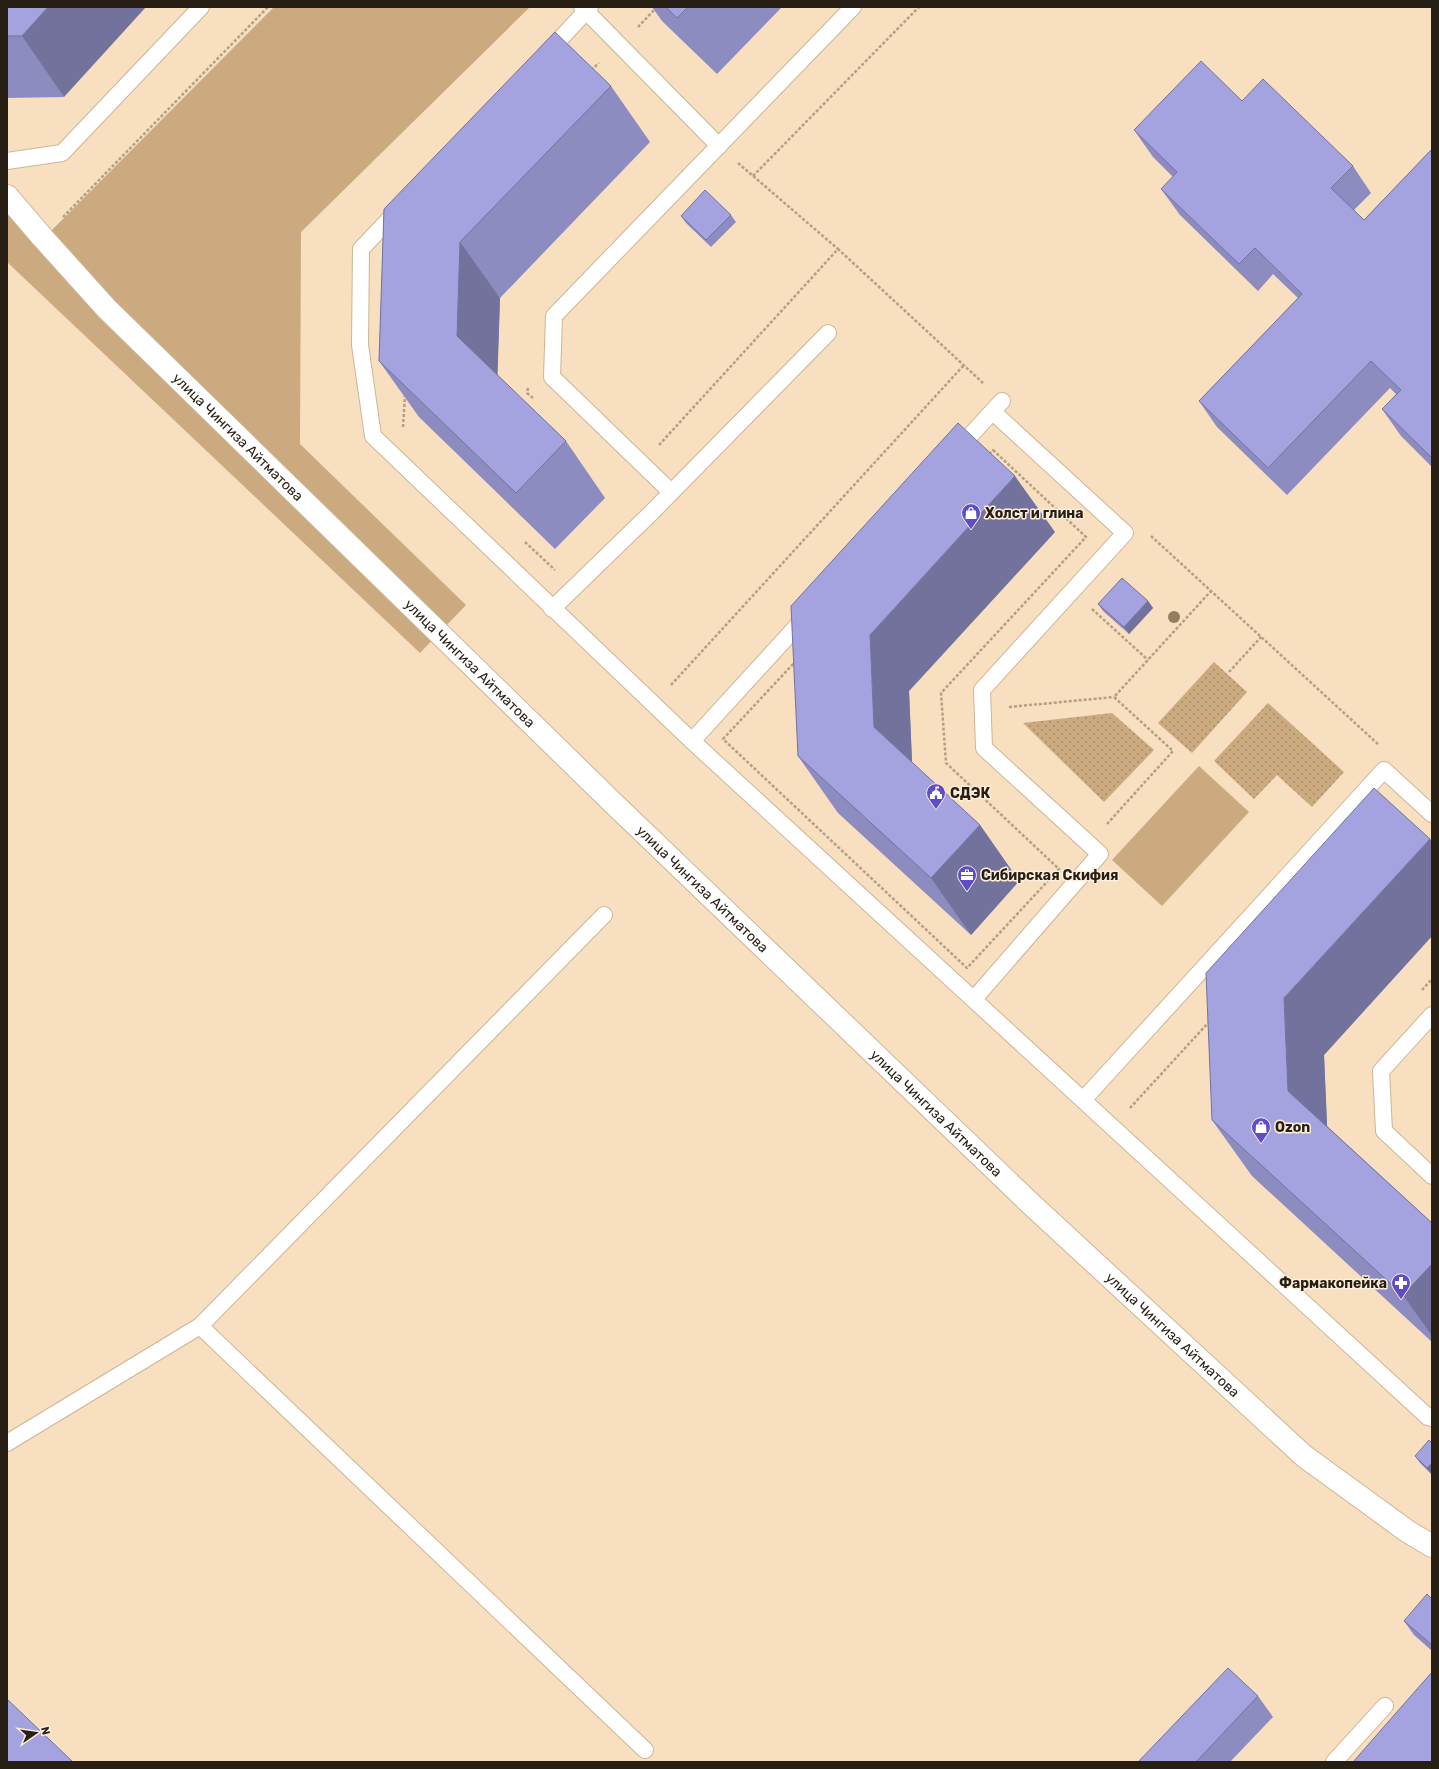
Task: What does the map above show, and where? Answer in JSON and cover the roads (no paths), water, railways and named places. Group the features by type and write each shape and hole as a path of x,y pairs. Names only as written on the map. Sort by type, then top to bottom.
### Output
{"street":[{"name":"улица Чингиза Айтматова","path":"7,196 107,309 611,801 1032,1205 1304,1456 1407,1531 1432,1546"}],"lane":[{"path":"7,161 62,153 201,7"},
{"path":"672,492 552,377 554,316 853,7"},
{"path":"537,64 586,8 719,146"},
{"path":"410,197 361,249 360,345 373,436 692,741 1428,1417 1432,1418"},
{"path":"552,608 672,492 828,333"},
{"path":"950,459 998,406 1125,533 982,690 984,748 1100,854 974,999"},
{"path":"692,741 815,606"},
{"path":"1083,1100 1384,770 1432,814"},
{"path":"7,1443 200,1326 604,915"},
{"path":"1432,1015 1381,1071 1384,1131 1432,1176"},
{"path":"200,1326 645,1750"},
{"path":"1334,1762 1385,1706"}],"place":[{"name":"Холст и глина","path":"971,530"},
{"name":"СДЭК","path":"936,810"},
{"name":"Сибирская Скифия","path":"967,892"},
{"name":"Ozon","path":"1261,1144"},
{"name":"Фармакопейка","path":"1401,1300"}]}
